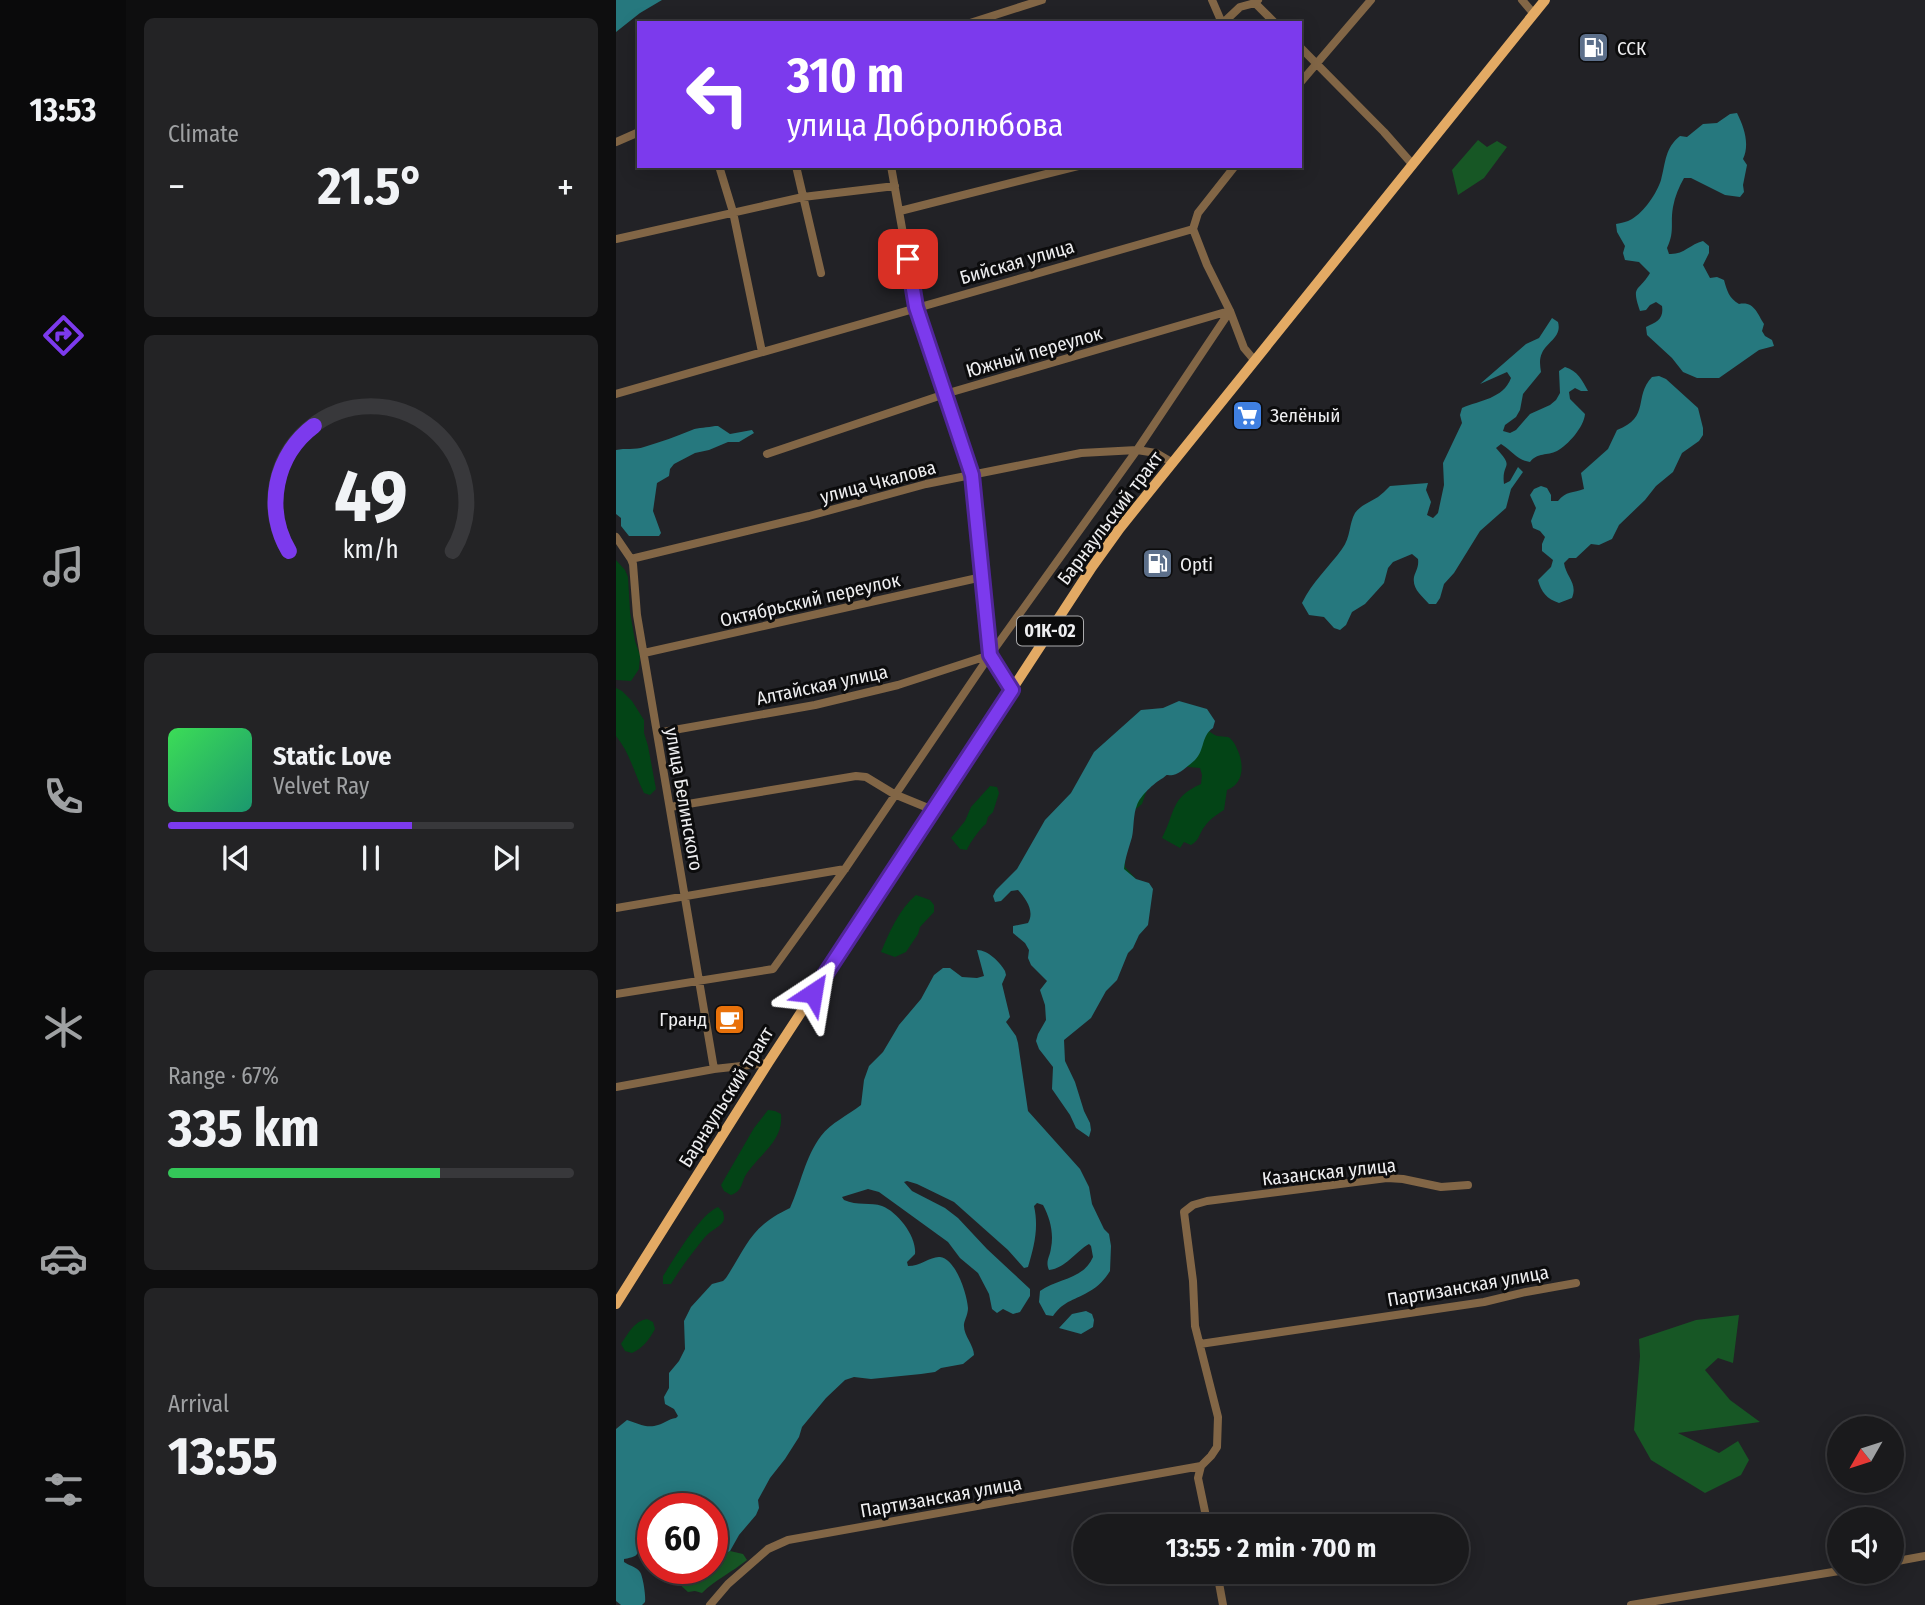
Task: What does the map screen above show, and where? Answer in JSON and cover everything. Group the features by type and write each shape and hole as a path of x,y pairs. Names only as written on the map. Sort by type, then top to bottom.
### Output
{"main road":[{"name":"Барнаульский тракт","path":"616,1304 768,1063 1093,567 1121,528 1545,0"}],"street":[{"path":"976,21 1042,0"},
{"path":"1212,0 1222,21"},
{"path":"1302,80 1371,0"},
{"path":"1522,0 1534,14"},
{"path":"1225,21 1240,7 1256,1 1273,21"},
{"path":"1302,49 1413,165"},
{"path":"616,142 637,133"},
{"path":"720,168 733,212 762,352"},
{"path":"796,168 821,273"},
{"path":"891,168 916,307 972,475 990,655 1012,690"},
{"path":"900,211 1069,168"},
{"path":"1233,168 1198,214 1193,229 1244,348 1255,361"},
{"path":"616,239 803,197 895,186"},
{"name":"Бийская улица","path":"616,394 1193,229"},
{"path":"616,994 773,969 845,869 990,655 1138,450 1230,311"},
{"name":"Южный переулок","path":"767,454 945,394 1230,311"},
{"name":"улица Чкалова","path":"631,559 809,516 926,484 1081,453 1138,450 1156,453 1174,463"},
{"name":"улица Белинского","path":"616,537 631,559 657,733 714,1069"},
{"name":"Октябрьский переулок","path":"644,653 982,577"},
{"name":"Алтайская улица","path":"657,733 815,705 898,685 990,655"},
{"path":"670,807 856,776 866,777 894,794 933,810"},
{"path":"616,908 845,869"},
{"path":"616,1087 714,1069 768,1063"},
{"name":"Казанская улица","path":"1200,1344 1195,1326 1193,1281 1184,1212 1193,1205 1387,1178 1441,1187 1468,1185"},
{"name":"Партизанская улица","path":"1200,1344 1484,1302 1576,1283"},
{"path":"1200,1344 1218,1417 1217,1447 1200,1466 1198,1478 1206,1514"},
{"name":"Партизанская улица","path":"710,1605 728,1584 768,1549 788,1540 1200,1466"},
{"path":"1904,1560 1925,1556"},
{"path":"1631,1605 1827,1573"},
{"path":"1219,1584 1223,1605"}],"green space":[{"path":"1478,140 1487,147 1497,141 1507,147 1484,178 1458,195 1452,170"},
{"path":"616,560 628,577 630,612 640,655 639,669 631,681 616,680"},
{"path":"616,688 632,701 644,720 644,733 656,789 650,795 644,793 616,736"},
{"path":"1199,722 1214,735 1232,740 1240,756 1242,768 1240,779 1227,790 1224,810 1209,821 1196,841 1191,845 1184,842 1180,848 1162,838 1179,800 1201,784 1200,768 1178,766 1149,784 1142,804 1131,813 1125,867 1136,879 1055,868"},
{"path":"990,786 997,787 999,793 993,812 967,850 960,849 951,838 965,821 971,807"},
{"path":"916,895 930,900 934,905 934,912 920,927 906,952 895,957 881,952 900,914"},
{"path":"768,1110 781,1114 779,1132 747,1173 740,1189 731,1195 724,1191 721,1185 754,1128"},
{"path":"718,1207 723,1212 722,1223 705,1237 671,1284 663,1284 663,1276 688,1238 703,1219"},
{"path":"1739,1315 1733,1363 1718,1358 1705,1370 1730,1400 1760,1422 1678,1433 1719,1453 1738,1441 1749,1460 1741,1475 1705,1493 1651,1460 1634,1430 1639,1339 1696,1320"},
{"path":"647,1319 653,1322 655,1329 650,1337 636,1351 625,1351 621,1344 629,1332 638,1322"},
{"path":"728,1552 743,1554 747,1560 728,1573"},
{"path":"679,1584 712,1584 702,1593 688,1592"}],"water":[{"path":"616,0 662,0 616,32"},
{"path":"1737,113 1746,142 1743,159 1747,165 1744,192 1740,197 1725,195 1691,178 1684,178 1674,203 1672,232 1667,248 1669,254 1674,254 1703,241 1709,246 1709,253 1703,265 1710,278 1724,280 1733,299 1755,309 1764,324 1762,331 1772,340 1774,346 1759,350 1719,378 1697,378 1683,372 1647,335 1646,327 1659,320 1662,306 1656,302 1640,311 1636,292 1650,273 1639,262 1625,260 1625,246 1617,232 1616,224 1632,219 1650,202 1659,185 1669,150 1680,136 1687,137 1703,124 1717,123 1730,114"},
{"path":"1552,318 1558,322 1559,327 1542,353 1541,372 1523,394 1516,417 1505,425 1503,431 1510,433 1516,430 1530,414 1556,400 1560,393 1559,371 1565,367 1576,373 1588,391 1575,388 1569,392 1570,399 1585,414 1575,435 1557,451 1539,455 1530,462 1501,444 1496,448 1507,463 1504,484 1510,481 1518,467 1523,472 1511,489 1506,508 1480,531 1444,584 1436,604 1429,604 1416,589 1414,577 1418,559 1412,554 1393,562 1388,568 1384,583 1365,604 1352,612 1346,625 1340,630 1334,628 1324,617 1309,615 1302,603 1345,544 1353,517 1360,508 1390,486 1428,483 1426,490 1431,502 1427,515 1433,518 1438,513 1444,485 1443,463 1462,423 1462,408 1497,395 1507,385 1511,378 1507,372 1480,384 1526,344 1539,338"},
{"path":"1652,377 1666,379 1698,408 1703,435 1682,453 1673,472 1619,525 1612,539 1599,545 1591,544 1576,558 1569,558 1564,563 1574,588 1572,598 1559,603 1545,595 1538,580 1551,567 1553,560 1542,551 1545,537 1533,528 1531,521 1536,508 1530,495 1534,489 1541,486 1547,488 1551,501 1558,501 1567,494 1584,489 1581,473 1608,449 1617,430 1634,419 1646,384"},
{"path":"718,426 730,434 752,430 754,433 739,442 728,442 695,453 674,464 669,476 657,483 653,511 661,533 659,536 629,536 621,526 621,518 616,514 616,450 641,448 694,429"},
{"path":"1179,701 1207,709 1215,721 1195,760 1179,773 1167,775 1156,783 1141,798 1136,809 1124,869 1136,879 1149,883 1153,889 1148,925 1139,935 1117,980 1106,991 1091,1018 1064,1040 1065,1061 1090,1123 1089,1137 1076,1128 1052,1089 1053,1067 1036,1041 1046,1020 1040,990 1047,981 1031,965 1025,943 1013,933 1013,926 1028,923 1031,914 1029,905 1018,890 1011,891 1001,901 995,902 993,896 1017,869 1045,820 1071,793 1094,752 1141,710 1163,708"},
{"path":"977,950 993,957 1005,971 1002,984 1010,1017 1006,1022 1018,1043 1028,1111 1080,1169 1089,1187 1092,1204 1109,1234 1110,1271 1093,1289 1066,1303 1053,1316 1046,1315 1039,1302 1040,1291 1077,1274 1089,1265 1093,1257 1089,1244 1065,1263 1049,1270 1047,1264 1052,1242 1051,1226 1043,1205 1037,1203 1034,1206 1034,1245 1028,1267 1024,1268 1008,1250 954,1202 917,1184 904,1182 912,1191 958,1218 1030,1289 1030,1296 1020,1312 1013,1314 1003,1309 997,1313 992,1309 989,1294 978,1273 960,1258 948,1242 879,1192 868,1189 842,1197 849,1202 882,1206 900,1219 910,1233 915,1247 915,1254 907,1262 908,1266 937,1257 946,1259 951,1264 960,1278 965,1294 968,1312 964,1328 974,1355 963,1364 941,1368 935,1372 871,1379 854,1377 845,1380 802,1427 799,1437 758,1500 756,1515 728,1552 728,1493 637,1493 637,1553 624,1559 624,1562 637,1569 637,1584 643,1584 645,1602 642,1605 621,1605 616,1601 616,1429 627,1420 654,1426 678,1416 674,1409 665,1404 664,1397 669,1388 669,1373 685,1349 684,1321 691,1307 712,1284 726,1278 751,1237 766,1222 790,1208 816,1144 830,1127 861,1105 869,1066 883,1052 899,1025 921,999 934,975 943,968 950,968 962,977 984,976"},
{"path":"1086,1311 1092,1314 1093,1327 1081,1334 1059,1328 1072,1314"}],"place":[{"name":"ССК","path":"1594,48"},
{"name":"Зелёный","path":"1247,415"},
{"name":"Opti","path":"1157,564"},
{"name":"Гранд","path":"730,1019"}],"route":[{"path":"813,993 1012,690 990,655 972,475 916,307 908,259"}]}
